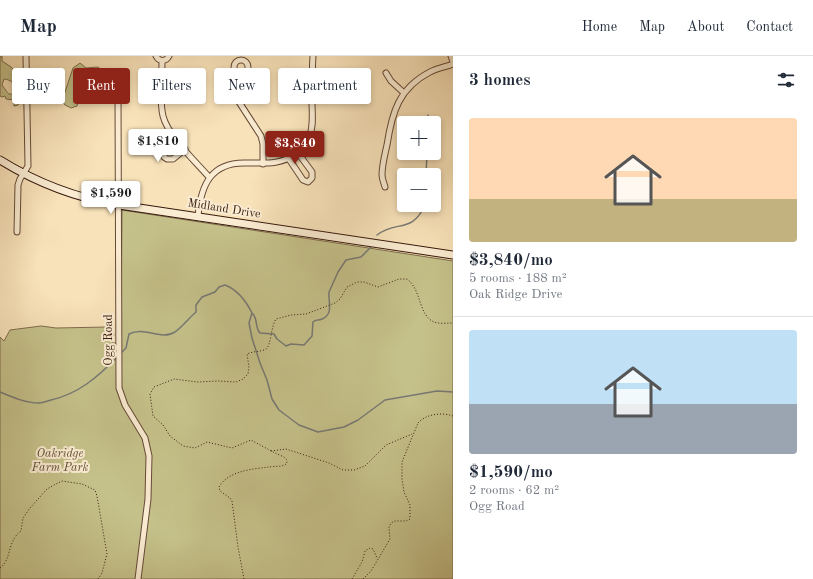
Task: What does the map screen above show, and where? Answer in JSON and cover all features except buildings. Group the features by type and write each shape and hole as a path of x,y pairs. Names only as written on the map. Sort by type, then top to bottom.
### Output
{"main road":[{"name":"Midland Drive","path":"0,160 47,185 71,194 119,205 453,255"}],"street":[{"path":"17,232 18,185 28,166 26,56"},
{"path":"156,56 162,61"},
{"path":"162,61 166,60 169,56"},
{"path":"198,216 201,192 209,177 214,172 228,165 246,162 264,164 280,162 289,159 305,146 311,131 312,56"},
{"path":"385,187 382,175 389,131 398,102 404,93 418,79 431,71 453,63 451,56"},
{"path":"162,61 162,103 164,117 169,130 209,177"},
{"path":"386,73 390,81 404,93"},
{"name":"Ogg Road","path":"118,104 118,381 120,395 145,438 149,456 148,499 138,579"},
{"path":"240,104 261,136 264,164"},
{"path":"177,141 164,152 164,157 167,159 173,159 185,149"},
{"path":"289,159 303,180 311,180 312,172 298,153"}],"path":[{"path":"244,579 232,501 220,492 219,487 226,479 239,472 283,466 287,460 286,458 251,440 232,448 208,442 195,448 187,448 177,443 170,436 163,425 153,416 150,394 151,390 156,385 174,379 198,382 236,382 243,379 248,374 249,367 247,354 264,350 269,346 272,328 274,322 278,318 306,314 335,303 347,287 360,281 375,286 381,286 404,279 410,281 415,287 422,308 429,319 436,322 453,323"},
{"path":"362,579 371,571 390,539 389,527 391,523 410,519 410,505 404,492 401,470 403,456 418,423 425,417 446,414 453,416"},
{"path":"270,451 286,449 329,463 343,470 354,470 365,466 386,445 412,434"},
{"path":"0,568 5,563 16,536 21,531 23,518 30,508 47,489 62,481 72,482 87,485 95,490 97,496 107,554 102,573 98,579"},
{"path":"352,579 362,562 367,549 370,548 373,550 378,558"}],"green space":[{"path":"0,56 2,56 2,61 12,68 12,82 4,79 2,85 9,94 12,94 12,100 6,99 5,96 0,96"},
{"path":"80,63 86,68 73,68"},
{"path":"73,68 73,104 77,104 77,106 71,108 65,105 65,92"},
{"name":"Oakridge Farm Park","path":"122,210 453,261 453,579 0,579 0,337 4,341 10,330 41,326 56,328 107,327 114,334 112,343 121,343"}],"waterway":[{"path":"426,168 427,160"},
{"path":"377,235 391,228 415,220 421,212"},
{"path":"253,314 260,333 274,334 277,339 286,346 291,344 304,345 312,336 313,322 326,317 328,314 330,307 329,292 338,272 346,260 361,257 371,247"},
{"path":"121,353 126,348 129,334 135,332 147,332 164,335 175,332 196,312 196,305 202,297 215,292 219,287 225,285 241,296 252,313 249,323 252,338 272,399 279,410 299,425 318,432 344,427 358,420 385,400 437,391 453,392"},
{"path":"0,392 29,402 42,403 70,394 79,389 95,378 117,357"}]}
